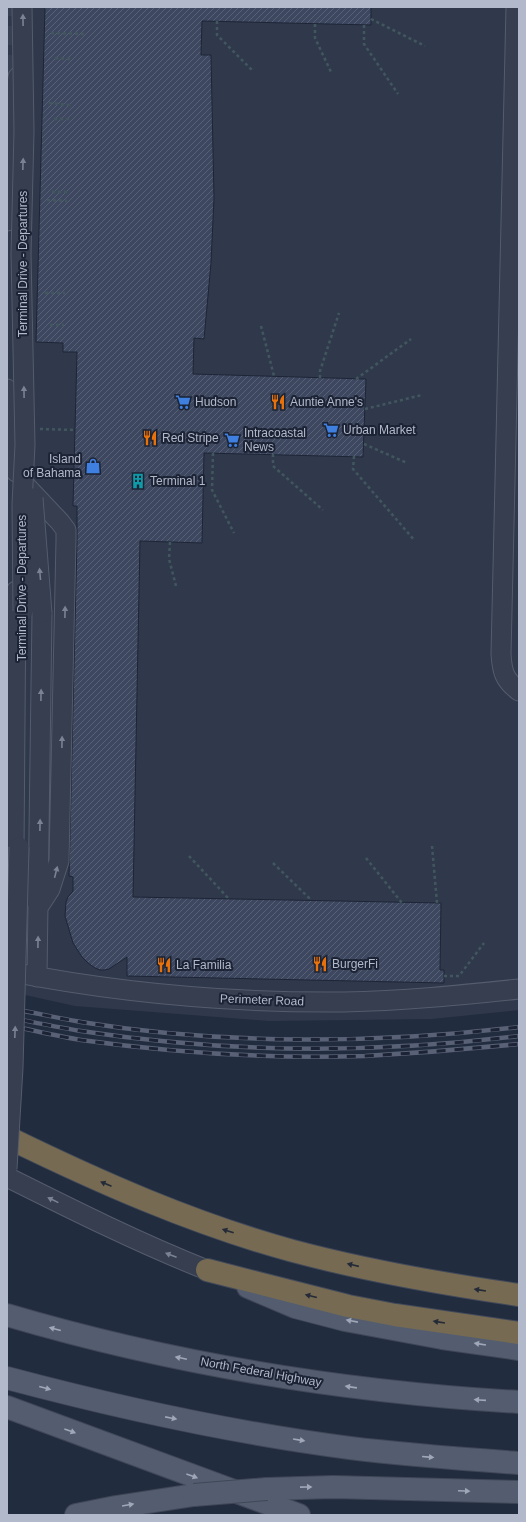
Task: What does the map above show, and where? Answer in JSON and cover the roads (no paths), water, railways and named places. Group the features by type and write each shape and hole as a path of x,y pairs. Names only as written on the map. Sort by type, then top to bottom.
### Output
{"highway":[{"path":"7,1137 110,1186 190,1218 248,1238 292,1251 386,1273 519,1295"},
{"path":"207,1270 348,1306 449,1324 519,1333"}],"main road":[{"path":"207,1270 295,1307 345,1320 442,1338 519,1349"},
{"name":"North Federal Highway","path":"7,1315 104,1341 202,1363 252,1372 399,1393 519,1402"},
{"path":"7,1378 146,1412 251,1432 350,1448 417,1456 519,1463"},
{"path":"7,1407 299,1515"},
{"path":"76,1515 194,1495 267,1489 333,1487 519,1492"}],"street":[{"name":"Terminal Drive - Departures","path":"7,1169 12,1111 18,919 23,610 22,504 25,445 21,254 24,131 22,7"},
{"path":"516,7 501,654 504,674 519,691"},
{"path":"7,221 10,131 23,44"},
{"path":"7,389 15,415 16,475 14,850 23,878 39,906"},
{"path":"25,445 34,507 42,613 37,977"},
{"path":"16,475 66,530 59,861 50,889 39,906"},
{"name":"Perimeter Road","path":"7,971 78,984 171,995 300,1001 429,998 519,989"},
{"path":"7,1177 116,1231 207,1270"}],"tunnel":[{"path":"8,103 10,7"}],"railway":[{"path":"7,1008 81,1022 135,1030 244,1038 300,1040 411,1037 519,1027"},
{"path":"7,1017 81,1031 136,1038 190,1044 245,1047 355,1048 410,1046 519,1036"},
{"path":"7,1025 81,1040 116,1045 187,1052 259,1056 365,1056 519,1044"}],"place":[{"name":"Hudson","path":"183,402"},
{"name":"Auntie Anne's","path":"278,402"},
{"name":"Urban Market","path":"331,430"},
{"name":"Red Stripe","path":"150,438"},
{"name":"Intracoastal News","path":"232,440"},
{"name":"Island of Bahama","path":"93,466"},
{"name":"Terminal 1","path":"138,481"},
{"name":"BurgerFi","path":"320,964"},
{"name":"La Familia","path":"164,965"}]}
